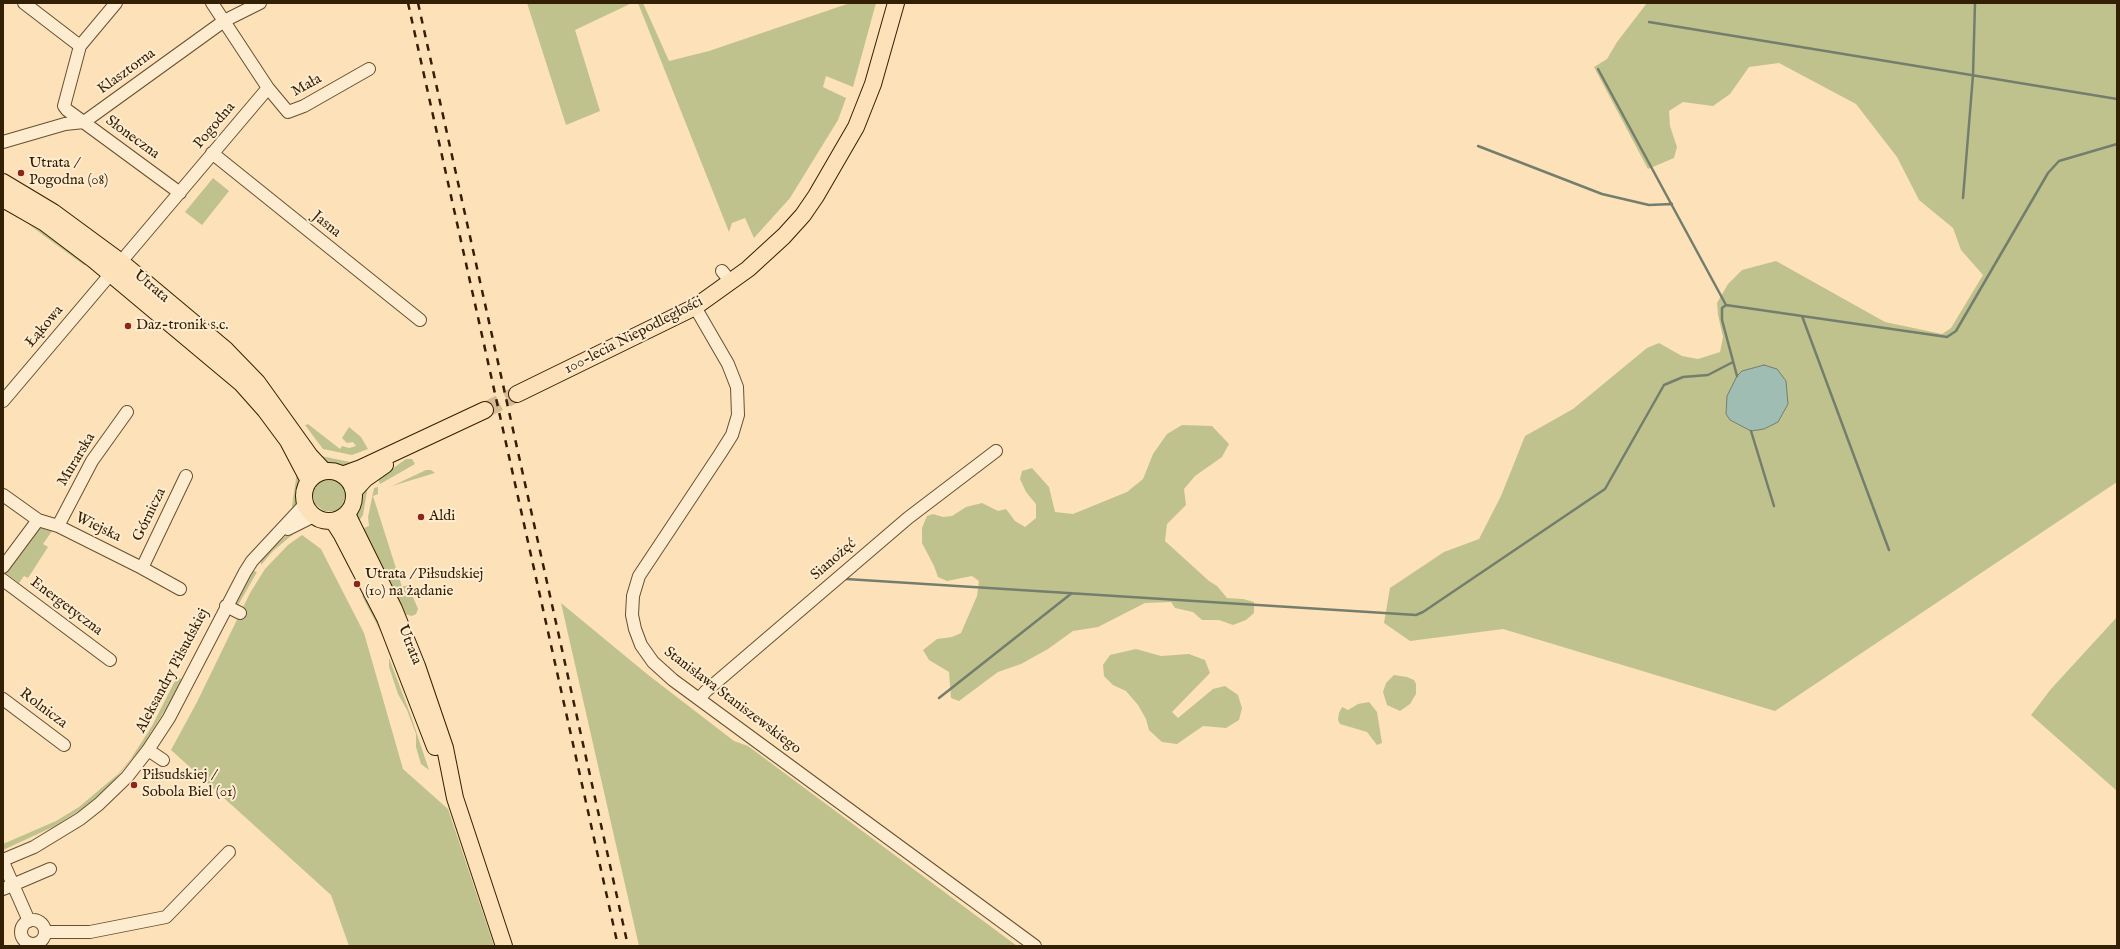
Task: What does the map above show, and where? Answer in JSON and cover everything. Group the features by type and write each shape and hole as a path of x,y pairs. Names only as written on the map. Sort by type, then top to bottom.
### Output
{"main road":[{"name":"100-lecia Niepodległości","path":"518,394 695,307 726,277 764,254 803,215 841,155 856,127 870,92 896,3"},
{"name":"Utrata","path":"3,182 53,212 241,383 265,410 288,441 309,481"},
{"name":"Utrata","path":"3,199 45,223 116,268 226,350 247,371 268,396 310,456 324,471"},
{"path":"342,475 485,410"},
{"path":"354,491 365,479 390,461 436,433"},
{"path":"324,471 332,471 342,475 349,481 354,491 354,502 340,517 326,521 310,510 306,488 309,481 324,471"},
{"name":"Utrata","path":"340,517 394,609 417,666 445,748 451,783 504,946"}],"street":[{"path":"24,3 80,46"},
{"name":"Słoneczna","path":"116,3 80,46 64,106 66,110 180,193"},
{"path":"212,3 268,88"},
{"name":"Klasztorna","path":"3,142 66,124 84,122 224,21 260,3"},
{"name":"Mała","path":"268,88 288,112 304,106 368,69"},
{"name":"Pogodna","path":"116,268 268,88"},
{"name":"Jasna","path":"212,154 420,320"},
{"name":"Łąkowa","path":"3,401 116,268"},
{"name":"Stanisława Staniszewskiego","path":"695,307 728,364 737,387 738,415 732,435 639,576 633,596 632,610 635,629 648,656 667,675 699,699 1035,946"},
{"name":"Murarska","path":"58,526 92,461 127,412"},
{"name":"Sianożęć","path":"699,699 706,690 902,523 996,451"},
{"name":"Górnicza","path":"142,568 186,476"},
{"name":"Wiejska","path":"3,494 38,520 58,526 142,568 180,589"},
{"name":"Aleksandry Piłsudskiej","path":"3,861 34,847 80,819 112,792 148,750 189,682 226,606 252,561 279,535 310,510"},
{"path":"3,567 38,520"},
{"name":"Energetyczna","path":"3,580 110,660"},
{"name":"Aleksandry Piłsudskiej","path":"226,606 240,613"},
{"name":"Rolnicza","path":"3,698 64,745"},
{"name":"Aleksandry Piłsudskiej","path":"148,750 163,760"},
{"path":"46,932 90,932 166,918 229,852"},
{"path":"3,861 8,887 29,921"},
{"path":"8,887 50,869"},
{"path":"29,921 39,921 44,926 46,932 42,941 29,945 22,938 21,931 23,925 29,921"}],"green space":[{"path":"527,3 632,3 575,30 600,111 566,125"},
{"path":"638,3 643,3 669,61 709,51 850,3 876,3 853,87 826,76 823,87 846,98 838,120 790,198 754,238 745,218 732,223 729,232"},
{"path":"1647,3 2117,3 2117,482 1775,711 1503,629 1410,641 1384,623 1390,588 1444,552 1479,539 1501,496 1525,436 1573,409 1647,348 1659,343 1682,356 1698,359 1720,352 1723,337 1717,303 1728,284 1742,270 1776,261 1885,322 1942,334 1951,328 1983,275 1961,250 1953,228 1919,200 1897,157 1856,104 1779,63 1749,67 1730,94 1713,106 1683,102 1669,111 1670,126 1677,147 1674,158 1648,169 1594,67 1607,59 1617,42"},
{"path":"213,178 229,191 202,225 185,212"},
{"path":"24,221 35,225 89,265 84,265"},
{"path":"308,424 340,449 342,446 349,448 356,446 353,442 347,443 342,438 349,427 361,437 368,449 352,455 323,449 305,425"},
{"path":"1182,425 1212,426 1229,444 1222,457 1195,476 1184,489 1186,505 1167,524 1165,541 1209,581 1217,586 1227,598 1243,599 1254,602 1254,613 1246,620 1233,625 1219,620 1202,620 1193,612 1175,608 1171,602 1145,603 1098,627 1073,631 1048,649 1021,664 998,672 959,701 951,698 949,672 929,660 923,650 937,639 952,637 961,633 977,596 979,581 972,576 947,581 938,577 922,543 922,528 927,516 933,514 943,517 952,516 966,507 982,503 998,511 1006,509 1015,521 1025,527 1036,518 1036,504 1026,492 1020,479 1022,471 1032,468 1049,487 1055,512 1073,514 1127,492 1143,479 1153,454 1167,434"},
{"path":"321,456 350,462 358,461 343,467 321,459"},
{"path":"406,459 412,459 415,464 380,484 378,479"},
{"path":"426,470 431,470 435,473 392,486"},
{"path":"297,472 301,478 297,503 294,511 292,506"},
{"path":"319,478 335,478 344,486 346,495 340,511 324,511 315,504 312,492 315,480"},
{"path":"369,480 363,515 359,521 355,514 360,496"},
{"path":"378,487 378,494 373,496 402,587 408,585 418,609 416,614 412,616 404,614 359,530 369,526 368,517 374,488"},
{"path":"41,527 52,531 43,544 48,547 28,578 24,576 19,583 6,573"},
{"path":"298,530 273,551 261,565 261,560 271,549 288,534"},
{"path":"302,535 321,549 364,633 403,769 448,809 494,946 349,946 331,895 171,750 197,702 250,593 265,569 288,545"},
{"path":"251,572 257,572 237,607 234,604"},
{"path":"364,594 373,609 384,636 362,596"},
{"path":"561,603 647,674 734,741 748,746 1017,946 639,946"},
{"path":"2117,617 2117,791 2031,715 2051,689"},
{"path":"1136,649 1161,656 1189,654 1205,660 1210,673 1172,712 1178,718 1213,689 1225,686 1238,695 1242,708 1239,720 1226,728 1203,726 1177,744 1162,742 1149,730 1146,719 1138,705 1126,691 1113,685 1104,676 1103,665 1110,655"},
{"path":"389,658 411,716 429,770 421,764 416,747 416,734 407,710 398,694 389,667"},
{"path":"1394,675 1407,677 1414,680 1416,684 1416,694 1410,704 1400,711 1387,705 1383,692 1386,683"},
{"path":"177,677 184,680 142,747 108,787 85,807 55,826 3,850 3,844 56,821 79,807 118,774 130,760 152,726"},
{"path":"1369,702 1377,712 1382,743 1377,745 1367,732 1340,724 1338,720 1342,707 1348,710 1358,704"}],"water":[{"path":"1764,365 1777,369 1786,381 1788,404 1778,422 1764,429 1751,431 1730,420 1726,414 1727,396 1737,376 1742,371"}],"waterway":[{"path":"1963,198 1973,75 1975,3"},
{"path":"1649,22 2117,99"},
{"path":"1598,69 1726,305"},
{"path":"1737,376 1722,320 1722,308 1726,305 1947,337 1956,331 2048,173 2059,161 2117,144"},
{"path":"1478,146 1602,194 1649,205 1672,204"},
{"path":"1802,316 1889,550"},
{"path":"846,579 1416,615 1423,612 1605,489 1664,385 1683,377 1708,375 1733,362"},
{"path":"1751,431 1774,506"},
{"path":"939,698 1072,593"}],"tunnel":[{"path":"485,410 517,394"}],"railway":[{"path":"408,3 618,946"},
{"path":"418,3 628,946"}],"place":[{"name":"Utrata / Pogodna (08)","path":"21,173"},
{"name":"Daz-tronik s.c.","path":"128,326"},
{"name":"Aldi","path":"421,517"},
{"name":"Utrata / Piłsudskiej (10) na żądanie","path":"357,584"},
{"name":"Piłsudskiej / Sobola Biel (01)","path":"134,785"}]}
